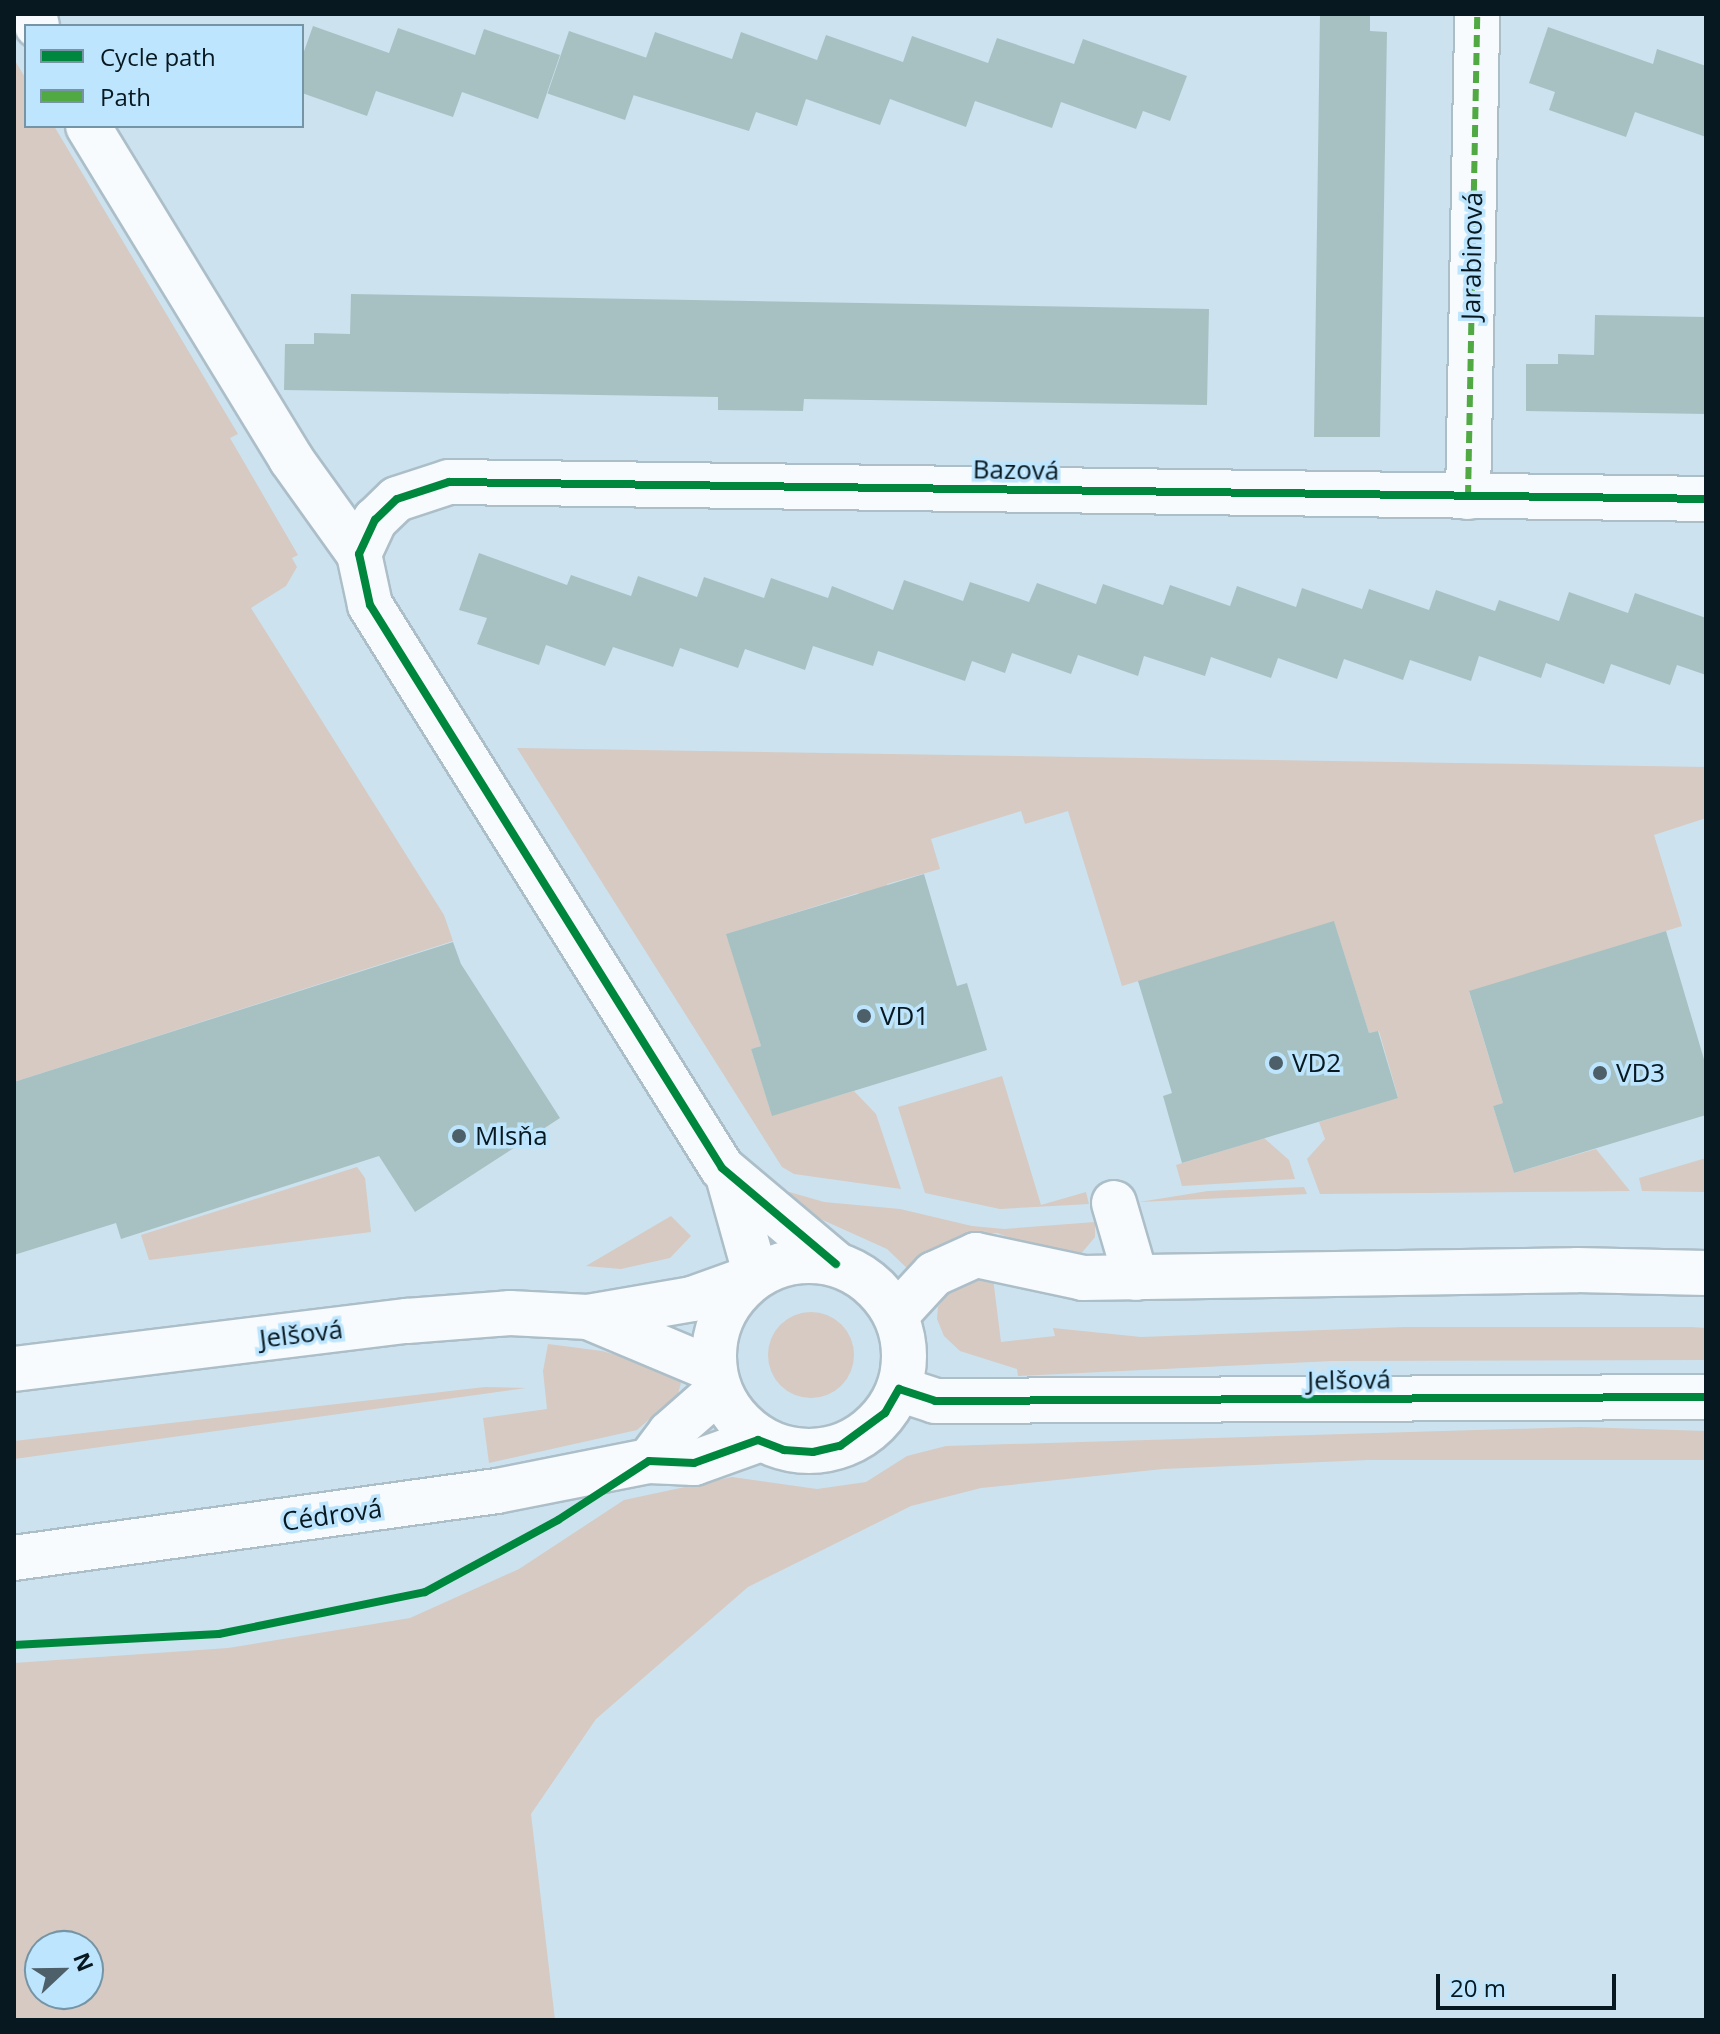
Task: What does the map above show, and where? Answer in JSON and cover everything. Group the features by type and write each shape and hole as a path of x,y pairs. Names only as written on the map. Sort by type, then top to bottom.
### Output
{"street":[{"name":"Jarabinová","path":"1468,497 1477,14"},
{"path":"89,128 291,459 359,554 370,605 729,1179 756,1276"},
{"name":"Bazová","path":"359,554 375,520 397,499 449,482 1706,499"},
{"path":"729,1179 836,1264 861,1275 896,1315 905,1364 899,1389 875,1423 840,1446 813,1452 784,1450 758,1440 728,1409 717,1380 719,1327 740,1291 756,1276"},
{"path":"1114,1203 1136,1278"},
{"path":"896,1315 947,1265 976,1255 1064,1276 1136,1278 1577,1270 1706,1273"},
{"path":"588,1317 692,1299 783,1263 836,1264"},
{"name":"Jelšová","path":"14,1369 458,1316 588,1317"},
{"path":"588,1317 717,1380"},
{"path":"649,1461 717,1380"},
{"name":"Jelšová","path":"899,1389 950,1401 1706,1397"},
{"name":"Cédrová","path":"14,1558 497,1491 649,1461 694,1463 758,1440"}],"shaded area":[{"path":"14,59 24,76 24,128 55,128 238,434 230,438 298,555 292,558 297,567 286,586 251,608 444,915 453,941 14,1082"},
{"path":"517,748 1706,767 1706,818 1654,835 1682,926 1469,992 1503,1103 1493,1106 1514,1173 1596,1149 1630,1191 1320,1194 1307,1159 1325,1139 1319,1122 1398,1097 1379,1031 1369,1033 1334,922 1122,986 1068,811 1025,824 1021,811 931,839 940,869 887,884 890,893 862,902 858,893 727,934 761,1046 751,1049 772,1115 854,1091 876,1114 901,1189 794,1174 782,1167"},
{"path":"1002,1076 1041,1205 1086,1192 1089,1204 1000,1209 925,1193 898,1107"},
{"path":"1264,1138 1289,1160 1295,1179 1182,1186 1176,1165"},
{"path":"1706,1158 1706,1192 1642,1191 1639,1178"},
{"path":"357,1167 365,1178 371,1232 149,1260 141,1235"},
{"path":"1304,1187 1307,1194 1139,1202 1208,1191"},
{"path":"779,1189 824,1202 900,1209 972,1226 1004,1229 1095,1222 1095,1237 1080,1255 1059,1256 997,1233 977,1235 909,1270 887,1249 805,1212"},
{"path":"671,1216 691,1236 670,1258 621,1269 586,1266"},
{"path":"992,1270 1001,1342 1055,1336 1053,1328 1141,1337 1405,1327 1691,1327 1706,1328 1706,1360 1332,1361 1018,1376 1017,1369 960,1351 944,1336 937,1319 938,1307 951,1288"},
{"path":"811,1312 835,1319 847,1331 854,1355 847,1379 835,1391 811,1398 787,1391 775,1379 768,1355 775,1331 787,1319"},
{"path":"548,1344 602,1351 665,1369 681,1383 678,1394 637,1430 489,1463 483,1418 547,1409 543,1371"},
{"path":"485,1387 526,1388 14,1459 14,1441"},
{"path":"1580,1427 1706,1431 1706,1460 1368,1460 1163,1469 981,1488 911,1506 748,1587 596,1719 531,1814 555,2020 14,2020 14,1663 228,1648 410,1618 519,1569 624,1500 732,1477 817,1489 866,1482 907,1456 946,1446"}],"building":[{"path":"1320,14 1370,14 1370,31 1387,32 1380,437 1314,437"},
{"path":"313,26 389,53 398,28 475,55 484,29 560,55 538,119 462,92 453,117 376,91 367,116 304,94 304,51"},
{"path":"1548,27 1653,64 1657,49 1706,66 1706,137 1635,112 1626,137 1549,110 1555,92 1529,83"},
{"path":"569,31 647,58 625,120 548,93"},
{"path":"655,32 732,59 741,32 817,60 826,35 903,62 912,36 988,63 997,38 1074,64 1083,39 1187,76 1170,121 1143,111 1136,129 1061,102 1052,128 975,101 966,127 890,99 880,125 806,99 797,126 756,112 749,131 633,95"},
{"path":"351,294 1209,309 1207,405 804,399 803,411 718,410 718,397 284,390 285,344 314,344 314,333 350,334"},
{"path":"1595,315 1706,317 1706,414 1526,411 1526,364 1558,364 1558,354 1594,355"},
{"path":"479,553 567,585 571,575 631,596 638,576 697,597 704,577 764,598 771,578 828,598 832,586 893,610 904,580 963,601 970,582 1029,602 1037,583 1096,604 1103,584 1163,605 1170,585 1230,606 1237,586 1296,607 1302,588 1362,609 1369,589 1429,610 1436,590 1495,611 1499,600 1559,621 1569,592 1628,613 1635,593 1706,618 1706,675 1677,665 1670,685 1611,664 1604,684 1546,663 1541,678 1479,656 1471,681 1410,660 1403,680 1344,659 1337,679 1278,658 1271,678 1211,657 1205,676 1144,656 1138,676 1078,655 1071,674 1012,653 1005,673 972,661 965,681 878,651 873,666 813,646 805,670 745,649 738,668 680,648 673,667 613,647 605,666 546,645 539,665 477,644 487,618 459,610"},
{"name":"VD1","path":"924,874 957,986 967,983 987,1050 772,1116 751,1049 761,1046 726,934"},
{"name":"VD2","path":"1334,921 1369,1033 1378,1031 1398,1098 1182,1163 1163,1096 1172,1093 1138,981"},
{"name":"VD3","path":"1666,931 1706,1066 1706,1115 1514,1173 1493,1106 1503,1103 1469,991"},
{"path":"453,942 461,964 560,1118 415,1212 379,1156 121,1239 116,1223 14,1255 14,1082"}],"marked path":[{"path":"1468,497 1477,14"}],"cycle path":[{"path":"836,1264 722,1168 370,605 359,554 375,520 397,499 449,482 1706,499"},
{"path":"14,1645 219,1634 425,1592 558,1520 649,1461 694,1463 758,1440 784,1450 813,1452 840,1446 885,1413 899,1389 935,1401 1706,1397"}],"place":[{"name":"VD1","path":"864,1016"},
{"name":"VD2","path":"1276,1063"},
{"name":"VD3","path":"1600,1073"},
{"name":"Mlsňa","path":"459,1136"}]}
